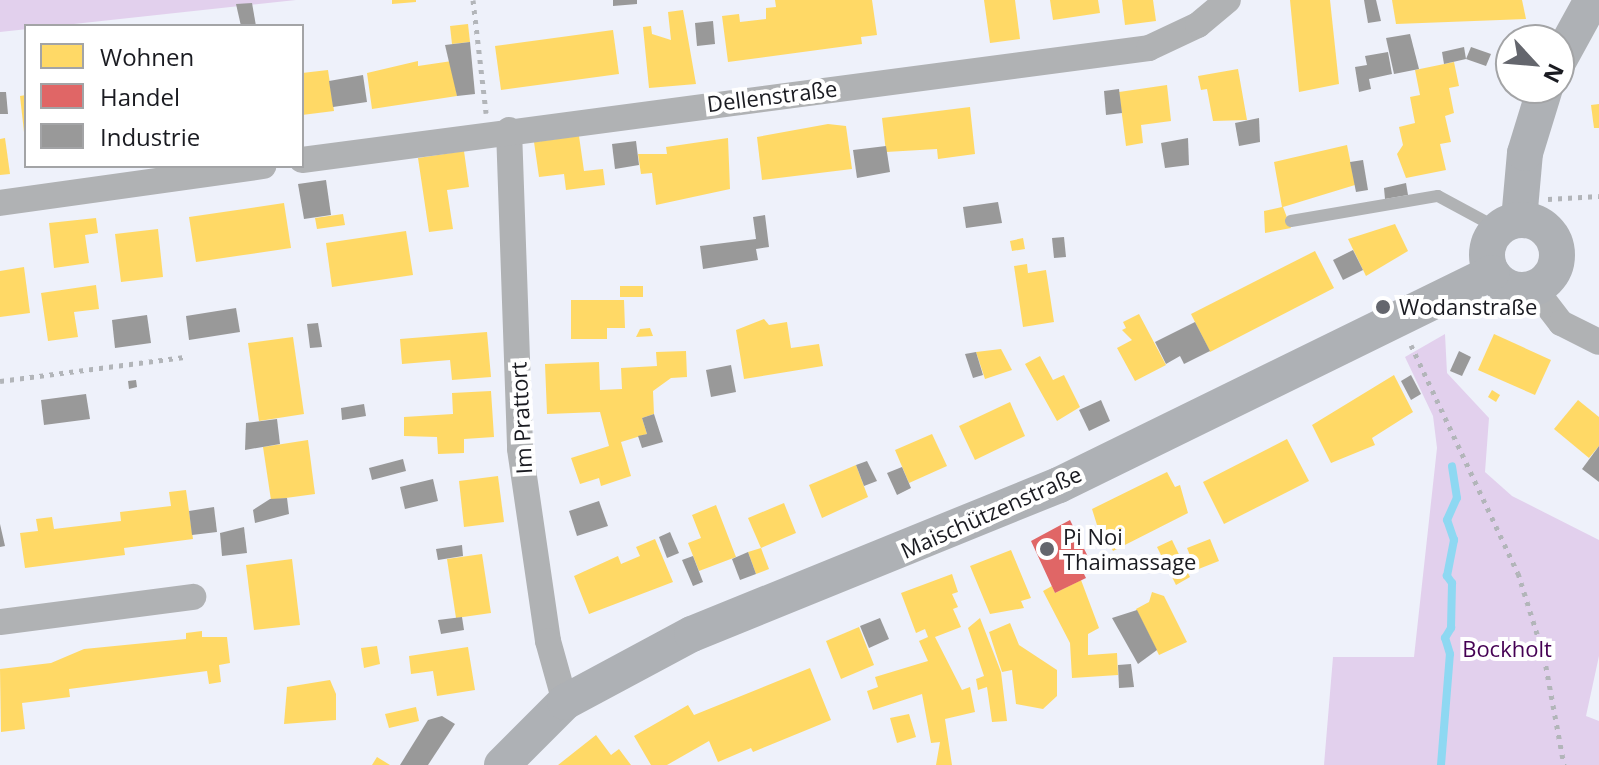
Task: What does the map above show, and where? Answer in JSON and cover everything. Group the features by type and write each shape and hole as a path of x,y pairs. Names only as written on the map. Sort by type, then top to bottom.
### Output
{"street":[{"name":"Dellenstraße","path":"304,160 1149,48 1198,25 1228,0"},
{"path":"1575,31 1592,0"},
{"path":"1513,216 1549,232 1557,253 1551,274 1534,288 1511,288 1492,273 1488,250 1513,216 1525,153 1540,104"},
{"name":"Im Prattort","path":"499,132 520,449 548,641 565,702"},
{"path":"0,203 249,168"},
{"name":"Maischützenstraße","path":"516,758 565,702 692,634 1059,485 1492,273"},
{"path":"1534,288 1561,323 1599,342"},
{"path":"0,622 193,597"}],"lane":[{"path":"1291,221 1438,196 1513,216"}],"path":[{"path":"473,0 499,132"},
{"path":"1513,216 1599,196"},
{"path":"1398,318 1518,573 1544,656 1564,765"},
{"path":"0,381 184,357"}],"green space":[{"path":"0,0 296,0 74,24 24,24 24,29 0,32"},
{"name":"Bockholt","path":"1445,334 1447,373 1489,418 1485,472 1512,496 1599,540 1599,656 1586,716 1599,721 1599,765 1324,765 1333,657 1414,657 1437,448 1433,416 1405,357"}],"building: Wohnen":[{"path":"392,0 416,0 416,2 392,4"},
{"path":"775,0 872,0 877,35 861,37 862,44 728,62 722,16 739,14 740,22 766,19 766,8 776,7"},
{"path":"984,0 1015,0 1020,39 990,43"},
{"path":"1050,0 1098,0 1100,13 1053,20"},
{"path":"1122,0 1153,0 1156,21 1125,25"},
{"path":"1290,0 1330,0 1339,84 1299,92"},
{"path":"1392,0 1522,0 1526,19 1396,24"},
{"path":"683,10 696,84 649,88 643,27 651,26 652,34 671,40 668,12"},
{"path":"468,24 470,42 452,44 450,26"},
{"path":"613,30 619,74 501,90 495,46"},
{"path":"418,61 418,66 452,61 457,96 372,109 367,73"},
{"path":"1454,62 1459,86 1449,88 1454,113 1445,116 1451,142 1440,144 1446,170 1406,178 1397,154 1403,145 1399,127 1415,123 1410,97 1420,95 1415,70"},
{"path":"1238,69 1247,120 1213,121 1207,89 1201,90 1198,76"},
{"path":"328,70 334,111 304,115 304,73"},
{"path":"1167,85 1171,121 1141,125 1143,143 1126,146 1119,92"},
{"path":"24,95 24,132 20,96"},
{"path":"1599,104 1599,128 1594,128 1591,105"},
{"path":"970,107 975,154 938,159 937,149 886,152 882,118"},
{"path":"828,124 846,126 852,169 762,180 757,137"},
{"path":"579,136 584,171 603,169 605,185 566,190 564,174 539,177 534,142"},
{"path":"5,138 10,174 0,175 0,139"},
{"path":"728,138 730,189 656,205 652,173 641,174 638,154 667,154 666,147"},
{"path":"1347,145 1355,185 1283,207 1291,228 1265,233 1264,211 1282,207 1274,162"},
{"path":"464,151 469,187 447,190 453,229 429,232 418,158"},
{"path":"284,203 291,248 196,262 189,217"},
{"path":"343,214 345,225 317,229 315,218"},
{"path":"96,218 98,233 85,235 89,263 54,268 49,223"},
{"path":"1395,224 1408,251 1366,276 1348,239"},
{"path":"158,229 163,277 121,282 115,234"},
{"path":"406,231 413,275 332,287 326,243"},
{"path":"1023,238 1025,249 1012,251 1010,241"},
{"path":"1315,251 1334,288 1210,352 1191,314"},
{"path":"1027,264 1028,273 1046,270 1054,322 1023,327 1014,266"},
{"path":"24,267 30,313 0,317 0,271"},
{"path":"96,285 99,309 74,312 78,337 48,341 41,293"},
{"path":"620,286 643,286 643,297 620,297"},
{"path":"571,300 624,300 625,328 607,328 607,339 571,339"},
{"path":"1139,314 1166,365 1135,381 1117,348 1132,340 1122,330 1126,328 1123,322"},
{"path":"764,319 769,325 787,322 791,348 819,344 823,366 744,379 736,330"},
{"path":"650,328 653,336 636,337 640,329"},
{"path":"487,332 491,377 452,380 450,360 402,364 400,339"},
{"path":"1494,334 1551,360 1535,395 1478,370"},
{"path":"293,337 304,414 259,421 248,343"},
{"path":"1001,349 1012,370 985,379 976,352"},
{"path":"686,351 687,377 671,378 653,391 654,414 642,418 647,434 621,442 631,476 601,486 599,478 580,484 571,458 609,446 600,412 547,414 545,364 599,362 600,390 622,389 621,368 657,366 656,352"},
{"path":"1040,356 1053,380 1064,375 1080,407 1057,421 1025,364"},
{"path":"1394,375 1413,412 1372,438 1375,445 1331,463 1312,425"},
{"path":"1492,390 1500,395 1496,402 1488,397"},
{"path":"491,391 494,437 464,439 464,453 438,454 437,437 404,436 404,417 453,414 452,393"},
{"path":"1578,400 1599,417 1599,446 1589,458 1554,429"},
{"path":"1010,402 1025,436 975,460 959,426"},
{"path":"932,434 947,466 909,483 895,450"},
{"path":"1287,439 1309,481 1224,524 1203,482"},
{"path":"308,440 315,494 271,500 263,447"},
{"path":"856,465 868,497 822,518 809,485"},
{"path":"1167,472 1175,487 1180,485 1188,513 1113,551 1107,539 1102,541 1092,509"},
{"path":"498,476 504,522 464,527 459,481"},
{"path":"186,490 193,539 124,548 125,555 25,568 20,533 38,531 36,519 52,517 54,529 121,521 120,512 171,506 169,492"},
{"path":"784,503 796,533 761,548 748,518"},
{"path":"716,505 736,557 699,571 688,543 701,538 692,515"},
{"path":"655,539 673,582 589,614 574,576 618,556 621,564 640,556 636,547"},
{"path":"1210,539 1219,561 1196,570 1187,548"},
{"path":"1172,540 1190,577 1176,585 1157,547"},
{"path":"761,548 769,569 756,574 748,552"},
{"path":"1011,550 1031,598 1021,601 1024,608 990,614 970,566"},
{"path":"482,554 491,613 456,618 447,559"},
{"path":"292,559 300,625 254,630 246,565"},
{"path":"952,574 958,592 952,594 958,607 953,609 961,627 935,637 962,690 970,687 975,712 945,719 952,765 936,765 940,742 931,743 922,694 873,710 867,691 878,687 875,677 928,661 919,641 928,637 925,629 916,633 901,593"},
{"path":"1081,580 1099,628 1088,634 1088,655 1117,653 1118,675 1072,678 1070,643 1043,591 1052,586 1055,593"},
{"path":"1152,592 1164,596 1187,642 1159,655 1136,609 1149,602"},
{"path":"980,618 1001,672 1007,721 992,722 987,687 978,690 976,679 984,676 968,628"},
{"path":"1010,623 1019,645 1057,670 1057,696 1043,709 1016,704 1012,670 1002,672 989,632"},
{"path":"859,627 874,665 841,679 826,641"},
{"path":"202,631 202,637 227,637 230,663 219,665 221,682 209,684 207,671 69,689 70,697 22,703 25,729 1,732 0,669 51,663 84,649 186,639 186,633"},
{"path":"377,646 380,664 364,668 361,648"},
{"path":"468,647 475,690 437,696 433,671 411,674 409,656"},
{"path":"810,668 831,720 753,752 751,748 718,762 709,741 667,765 651,765 634,736 688,705 694,715"},
{"path":"330,680 336,694 336,720 284,724 287,687"},
{"path":"416,707 419,721 389,728 385,714"},
{"path":"909,714 916,737 897,743 890,718"},
{"path":"596,735 611,755 619,749 631,765 558,765"},
{"path":"377,757 390,765 372,765"}],"building: Handel":[{"path":"1070,520 1093,567 1083,572 1086,578 1055,593 1031,541"}],"building: Industrie":[{"path":"613,0 637,0 637,4 613,6"},
{"path":"1364,0 1376,0 1381,21 1368,23"},
{"path":"252,3 256,24 241,24 236,4"},
{"path":"713,21 715,44 697,46 695,23"},
{"path":"1410,34 1419,69 1394,74 1386,38"},
{"path":"470,42 475,94 457,96 445,45"},
{"path":"1464,47 1466,59 1444,64 1442,52"},
{"path":"1471,47 1491,54 1486,66 1466,59"},
{"path":"1388,52 1392,74 1369,79 1371,89 1359,92 1355,67 1367,65 1365,56"},
{"path":"363,75 367,102 333,107 329,81"},
{"path":"1119,89 1122,113 1106,115 1104,91"},
{"path":"0,92 6,92 8,114 0,114"},
{"path":"1259,118 1260,142 1239,146 1235,123"},
{"path":"1188,138 1189,165 1165,168 1161,143"},
{"path":"636,141 639,165 615,169 612,144"},
{"path":"886,146 890,172 857,178 853,150"},
{"path":"1363,160 1368,190 1356,192 1350,162"},
{"path":"326,180 331,215 304,219 298,184"},
{"path":"1406,183 1408,195 1385,199 1384,188"},
{"path":"998,202 1002,223 966,228 963,207"},
{"path":"765,215 769,247 756,249 758,260 703,269 700,246 756,239 753,217"},
{"path":"1064,237 1066,257 1054,258 1052,238"},
{"path":"1353,250 1363,270 1343,280 1333,260"},
{"path":"236,308 240,332 189,340 186,316"},
{"path":"147,315 151,343 115,348 112,320"},
{"path":"1195,322 1210,351 1184,364 1180,356 1166,364 1155,342"},
{"path":"318,323 322,347 310,348 307,324"},
{"path":"1459,351 1471,357 1462,376 1450,371"},
{"path":"976,352 983,375 973,378 965,354"},
{"path":"731,365 736,392 711,397 706,370"},
{"path":"1411,375 1421,394 1411,400 1401,381"},
{"path":"136,380 137,387 129,389 128,381"},
{"path":"86,394 90,419 44,425 41,400"},
{"path":"1101,400 1110,421 1089,431 1079,410"},
{"path":"364,404 366,416 342,420 341,408"},
{"path":"654,414 663,442 642,448 638,436 647,434 642,418"},
{"path":"277,419 280,444 245,450 246,423"},
{"path":"1599,446 1599,482 1582,469"},
{"path":"403,459 406,471 372,480 369,468"},
{"path":"867,461 877,481 864,486 856,465"},
{"path":"902,467 911,488 897,495 887,473"},
{"path":"433,479 438,501 405,509 400,487"},
{"path":"287,498 289,514 255,523 253,510 270,499"},
{"path":"599,501 608,526 577,536 569,511"},
{"path":"214,507 217,532 192,535 189,511"},
{"path":"0,524 5,546 0,547"},
{"path":"244,527 247,553 222,556 220,533"},
{"path":"670,532 679,553 667,558 659,537"},
{"path":"462,545 463,556 438,560 436,549"},
{"path":"748,552 756,574 740,580 732,559"},
{"path":"693,556 703,582 693,586 682,560"},
{"path":"1137,610 1157,650 1138,664 1112,618"},
{"path":"462,617 464,630 441,634 438,620"},
{"path":"880,618 889,639 869,648 860,626"},
{"path":"1131,664 1134,687 1119,688 1118,665"},
{"path":"442,716 455,724 428,765 400,765 428,720"}],"waterway":[{"path":"1441,765 1450,654 1445,638 1451,628 1452,583 1447,576 1454,540 1447,520 1457,498 1452,466"}],"place":[{"name":"Wodanstraße","path":"1383,307"},
{"name":"Pi Noi Thaimassage","path":"1047,549"}]}
